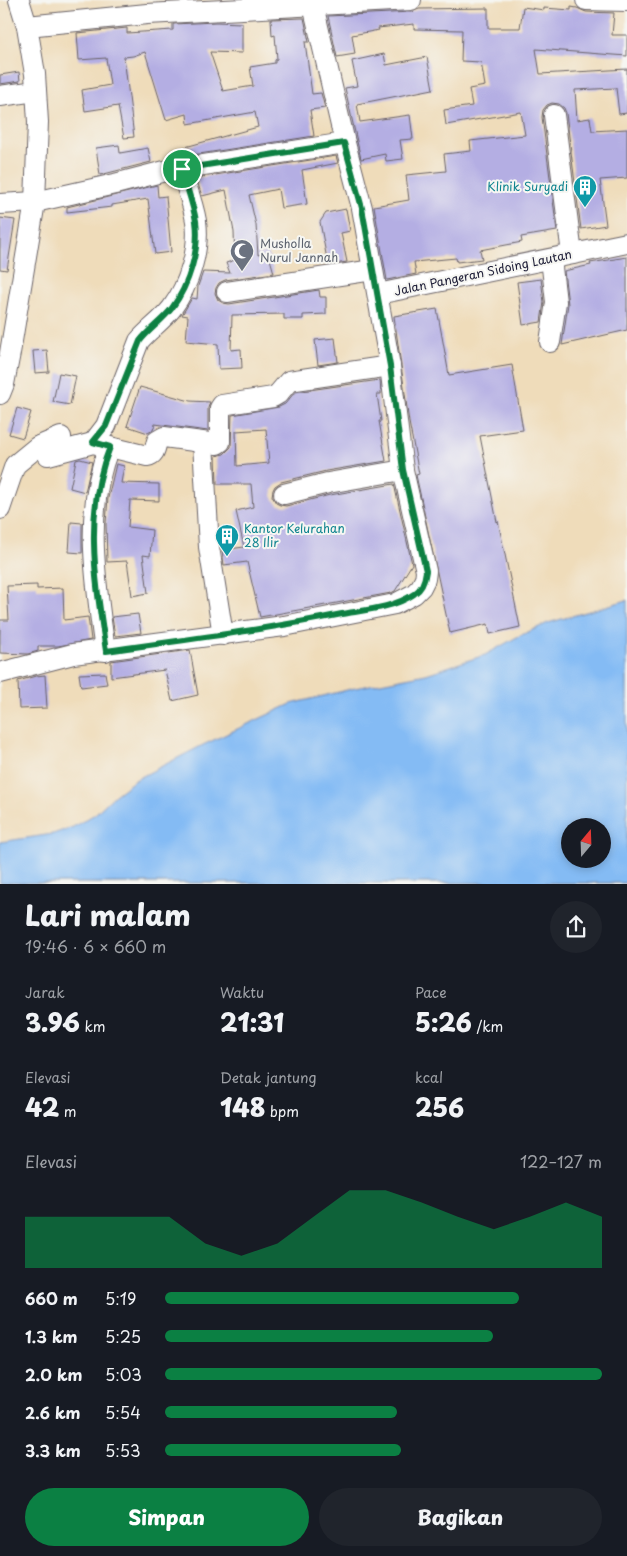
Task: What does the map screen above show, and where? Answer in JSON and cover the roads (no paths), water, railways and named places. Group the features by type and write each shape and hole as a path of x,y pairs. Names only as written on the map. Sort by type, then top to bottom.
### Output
{"street":[{"path":"0,394 4,384 8,313 35,202 38,122 35,74 27,26 19,0"},
{"path":"27,26 140,15 411,0"},
{"path":"586,0 627,1"},
{"path":"314,5 344,143 362,208 378,294"},
{"path":"0,96 36,91"},
{"path":"554,115 572,254"},
{"path":"0,204 35,202 175,170 344,143"},
{"path":"106,651 96,581 94,526 98,483 102,466 101,445 106,426 140,341 146,332 171,309 180,295 190,272 196,237 196,222 175,170"},
{"name":"Jalan Pangeran Sidoing Lautan","path":"1,672 73,654 284,626 395,604 414,594 421,587 426,571 403,470 390,366 378,294 627,243"},
{"path":"550,342 556,302 551,259"},
{"path":"227,292 373,270"},
{"path":"43,449 49,455 101,445 151,456 154,453 157,442 164,437 217,444 220,442 220,408 222,405 274,397 289,381 390,366"},
{"path":"0,509 15,465 61,437"},
{"path":"203,443 209,547 223,635"},
{"path":"284,494 328,483 403,470"}],"water":[{"path":"627,600 627,883 0,883 0,842 53,834 73,827 95,814 115,795 135,780 203,745 291,704 355,688 426,674 485,655 517,637 548,623"}],"place":[{"name":"Klinik Suryadi","path":"585,208"},
{"name":"Musholla Nurul Jannah","path":"242,272"},
{"name":"Kantor Kelurahan 28 Ilir","path":"227,557"}]}
